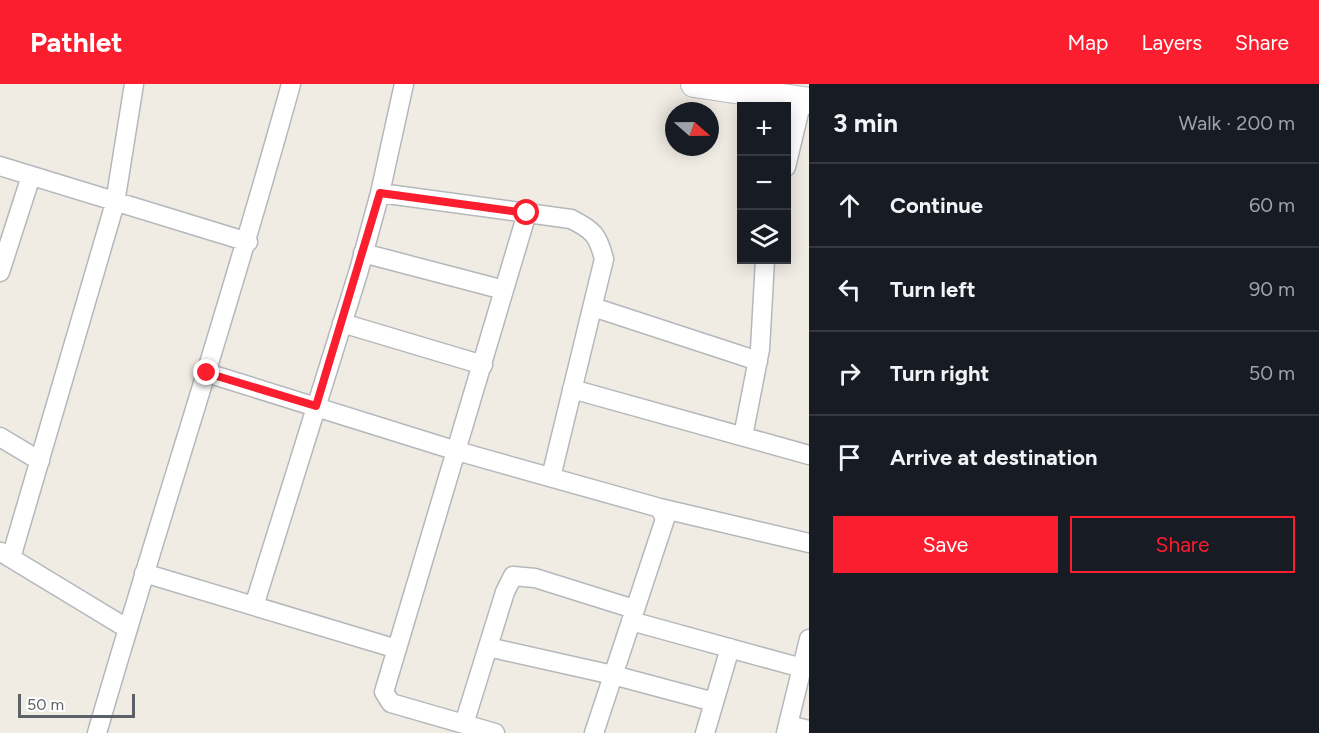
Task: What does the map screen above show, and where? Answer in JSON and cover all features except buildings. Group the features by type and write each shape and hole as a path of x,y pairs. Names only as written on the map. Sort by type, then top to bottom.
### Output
{"main road":[{"path":"694,84 806,101"}],"street":[{"path":"128,629 5,554 40,461 115,203 134,84"},
{"path":"97,733 144,573 248,242 291,84"},
{"path":"254,606 363,253 380,193 404,84"},
{"path":"789,156 806,101"},
{"path":"0,166 248,242"},
{"path":"0,272 31,176"},
{"path":"380,193 571,219 586,226 599,239 604,259 551,477"},
{"path":"495,733 391,703 384,692 527,213"},
{"path":"363,253 504,290"},
{"path":"743,436 758,361 765,264"},
{"path":"592,306 758,361"},
{"path":"342,323 483,364"},
{"path":"207,373 457,451 660,508 809,543"},
{"path":"572,389 809,455"},
{"path":"0,437 40,461"},
{"path":"594,733 665,519 660,508"},
{"path":"144,573 397,649"},
{"path":"464,724 505,592 513,576 535,578 632,615 729,648 802,668"},
{"path":"809,639 787,729 809,730"},
{"path":"488,647 613,675 714,702"},
{"path":"705,733 729,648"}],"route":[{"path":"207,373 316,406 359,270 380,193 527,213"}]}
